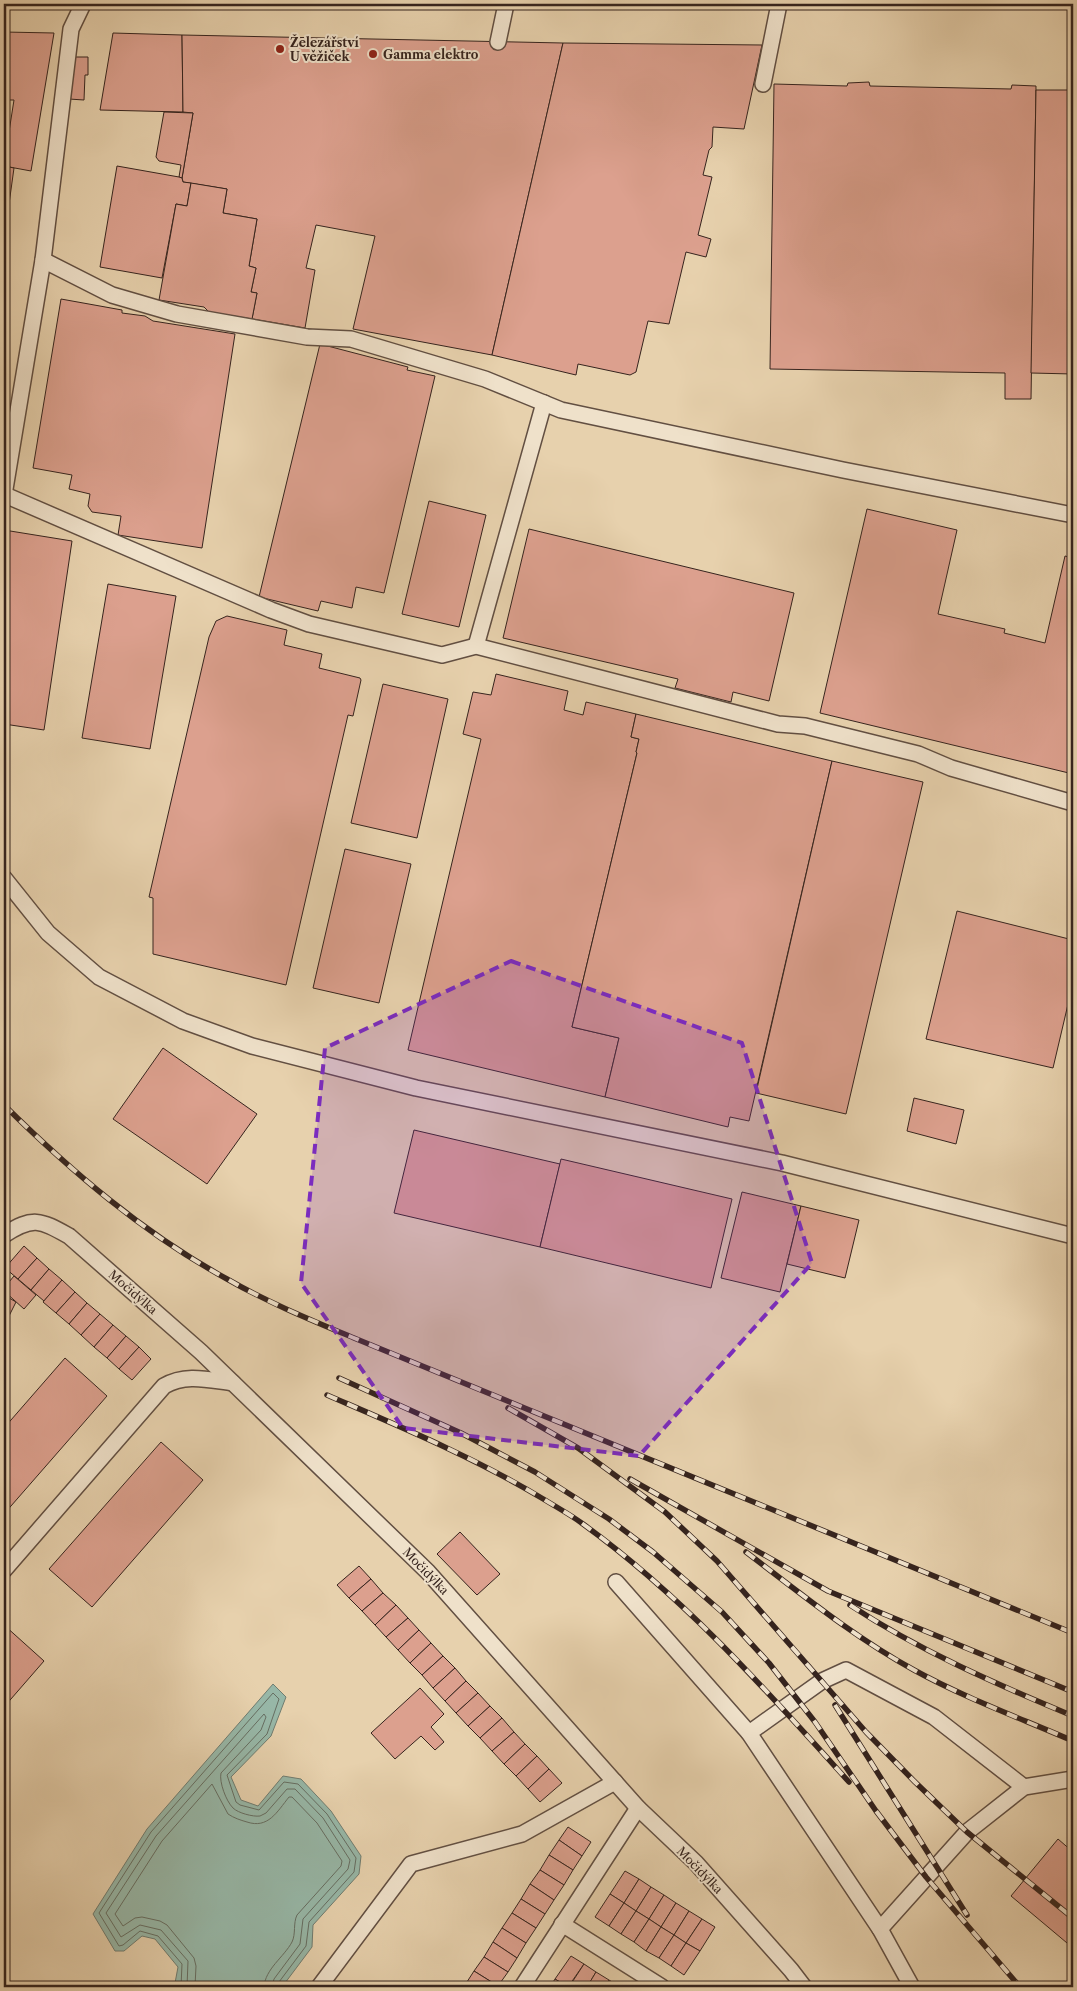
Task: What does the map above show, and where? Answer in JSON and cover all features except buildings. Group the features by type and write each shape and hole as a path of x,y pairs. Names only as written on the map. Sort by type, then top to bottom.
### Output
{"lane":[{"path":"84,4 71,29 43,260 4,495 271,610 309,624 442,655 476,646 778,724 805,726 918,754 951,768 1073,803"},
{"path":"498,42 506,4"},
{"path":"763,84 780,4"},
{"path":"43,260 112,295 177,314 307,337 351,339 485,379 561,410 833,468 1073,515"},
{"path":"476,646 544,403"},
{"path":"4,878 48,933 99,977 183,1021 252,1046 416,1088 782,1163 1073,1236"},
{"name":"Močidýlka","path":"4,1235 19,1225 33,1221 48,1225 69,1236 233,1383 428,1572 638,1808 696,1863 804,1987"},
{"path":"4,1570 164,1386 180,1378 233,1383"},
{"path":"616,1582 749,1733 880,1929 912,1987"},
{"path":"749,1733 822,1681 846,1670 934,1716 1024,1787"},
{"path":"880,1929 967,1832 1024,1787 1073,1779"},
{"path":"319,1987 411,1864 522,1834 615,1782"},
{"path":"522,1987 638,1808"},
{"path":"562,1924 662,1987"}],"highlighted area":[{"path":"511,961 742,1043 812,1263 639,1456 403,1428 301,1283 325,1048"}],"water":[{"path":"273,1684 286,1697 271,1736 231,1777 241,1800 258,1806 283,1776 301,1779 331,1811 361,1856 359,1874 313,1925 312,1947 282,1987 177,1987 175,1983 178,1967 155,1939 142,1936 124,1951 115,1951 93,1914 147,1829"}],"railway":[{"path":"4,1105 55,1154 137,1221 196,1261 258,1295 354,1338 1073,1633"},
{"path":"339,1378 461,1433 535,1472 609,1519 653,1552 722,1612 769,1663 815,1722 876,1811 926,1877 1020,1987"},
{"path":"327,1395 410,1431 492,1470 583,1524 620,1552 690,1613 787,1713 849,1782"},
{"path":"508,1408 578,1448 665,1512 717,1561 866,1732 915,1782 967,1832 1073,1918"},
{"path":"630,1479 828,1591 1073,1692"},
{"path":"746,1552 849,1629 914,1670 973,1699 1073,1741"},
{"path":"850,1605 931,1652 987,1679 1073,1716"},
{"path":"835,1705 967,1915"}],"place":[{"name":"Železářství U věžiček","path":"280,49"},
{"name":"Gamma elektro","path":"373,54"}]}
